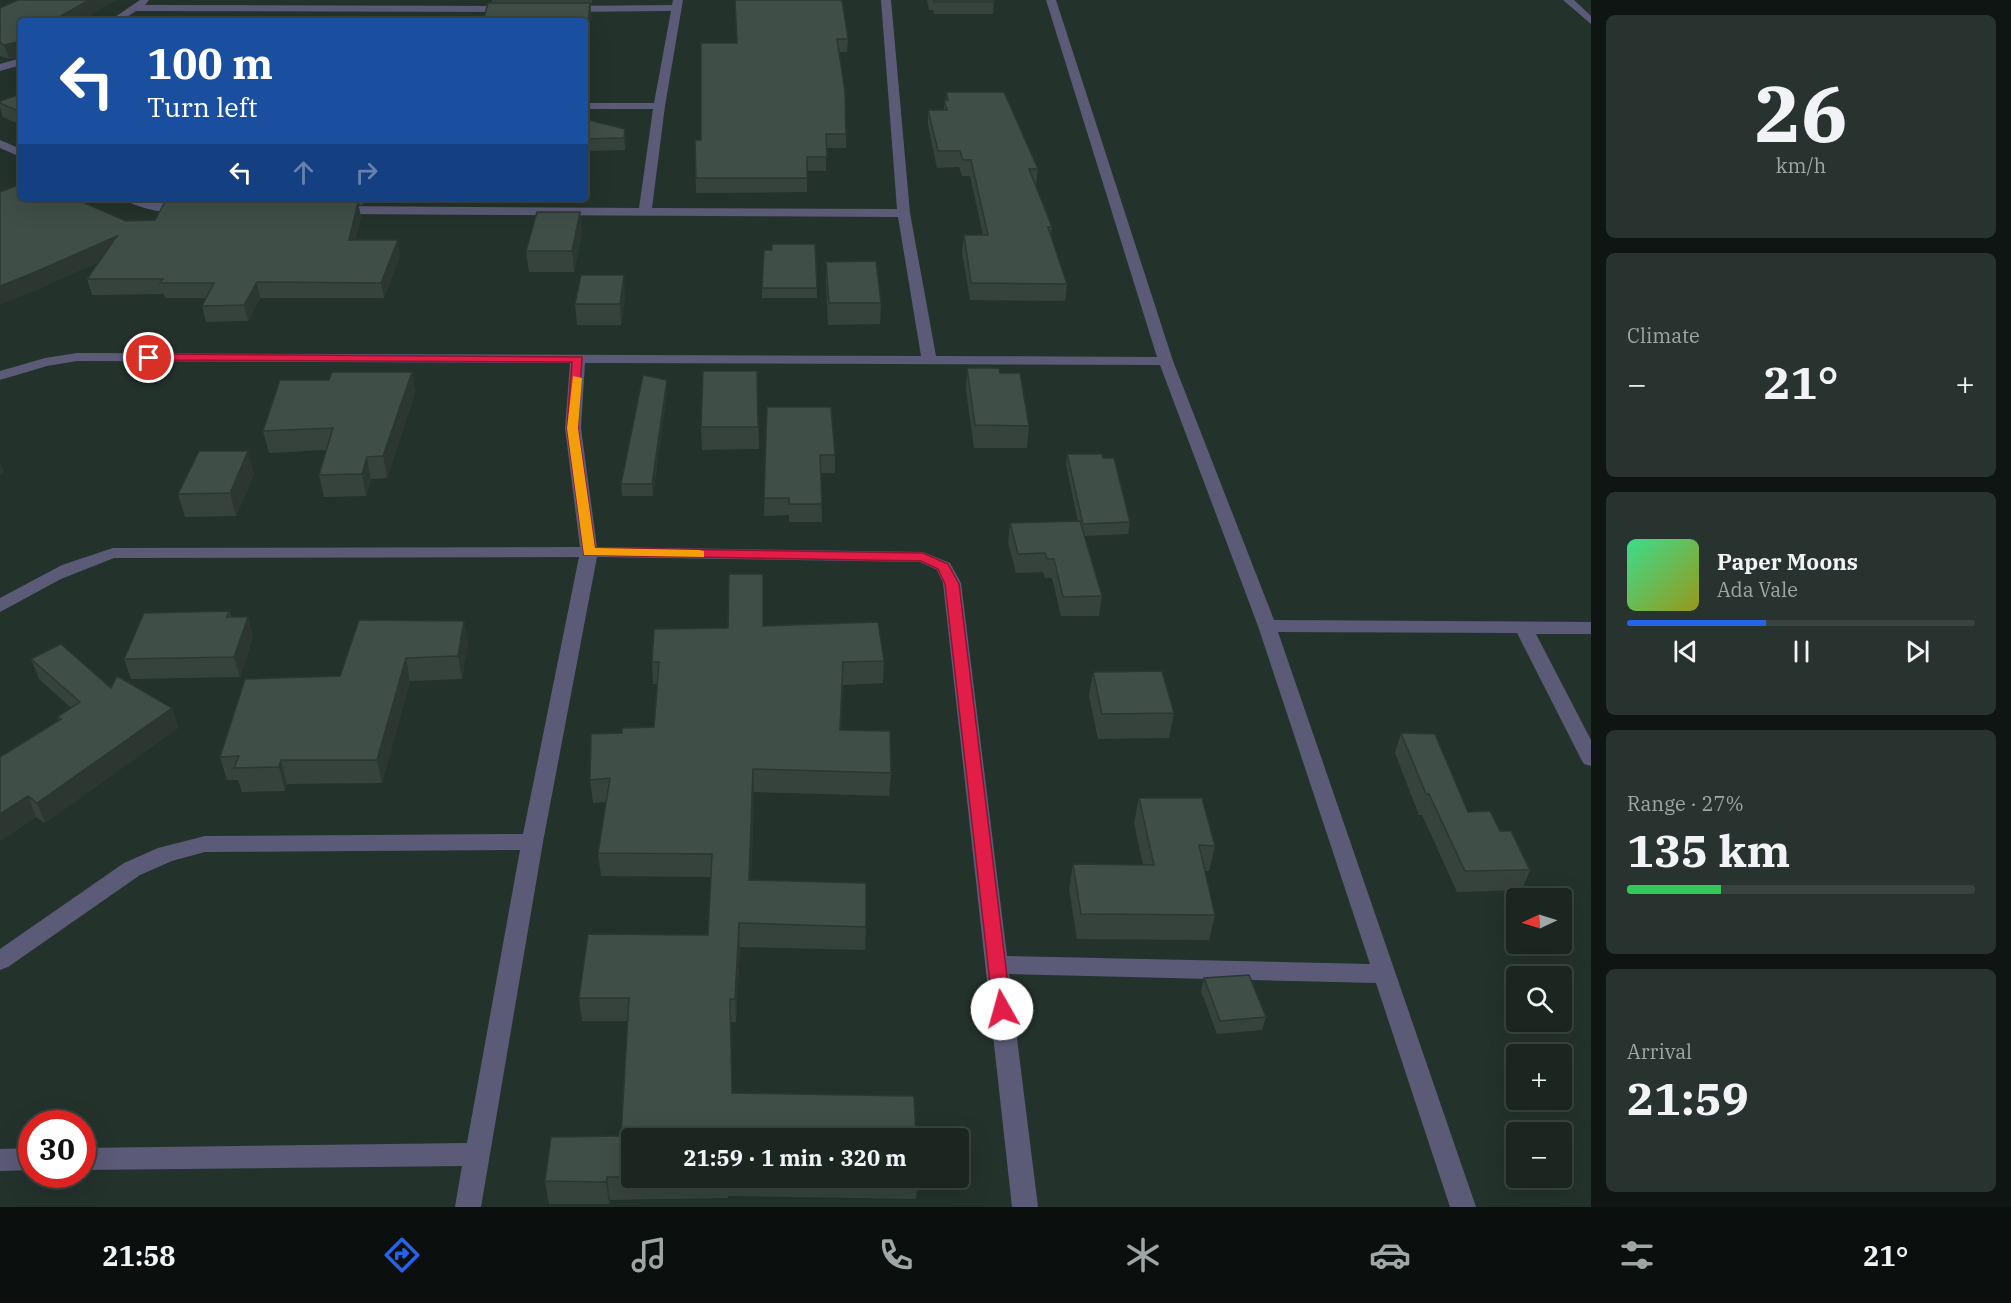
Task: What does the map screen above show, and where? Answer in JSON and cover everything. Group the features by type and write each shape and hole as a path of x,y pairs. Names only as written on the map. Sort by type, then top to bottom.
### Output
{"street":[{"path":"119,18 147,0"},
{"path":"886,0 904,213 929,358"},
{"path":"1051,0 1166,361 1267,626 1463,1207"},
{"path":"1568,0 1591,21"},
{"path":"549,9 677,4 659,106 645,210"},
{"path":"135,8 526,9"},
{"path":"306,18 312,10"},
{"path":"453,18 457,10"},
{"path":"0,68 18,62"},
{"path":"588,106 659,106"},
{"path":"0,144 18,152"},
{"path":"135,201 146,206 202,210"},
{"path":"322,210 904,213"},
{"path":"0,376 45,362 77,357 929,358 1166,361"},
{"path":"468,1207 532,842 589,552 573,428 578,359"},
{"path":"0,606 81,561 113,553 589,552 923,557 944,567 952,584 1025,1207"},
{"path":"1267,626 1591,628"},
{"path":"1523,627 1591,759"},
{"path":"0,961 132,868 166,854 206,844 532,842"},
{"path":"997,965 1385,974"},
{"path":"96,1159 477,1154"},
{"path":"0,1160 18,1159"}],"building":[{"path":"18,0 89,0 57,18 18,18 18,42 4,45 0,43 0,8"},
{"path":"735,0 842,0 848,39 837,39 845,92 846,134 826,134 827,157 807,157 807,178 696,178 695,140 701,140 701,43 737,43"},
{"path":"934,0 994,0 994,2 934,2"},
{"path":"488,3 590,3 588,21 588,18 484,18"},
{"path":"946,92 1004,92 1038,169 1029,169 1052,227 1048,227 1067,284 971,283 964,235 988,235 971,160 963,160 960,151 938,151 928,110 947,110 944,100 948,100"},
{"path":"18,95 18,111 0,103 0,101"},
{"path":"588,120 625,129 624,138 588,139"},
{"path":"18,185 18,201 80,201 126,221 155,220 165,201 358,202 349,240 398,240 381,283 257,282 244,305 202,306 214,283 160,283 163,279 87,279 117,236 0,286 0,192"},
{"path":"537,212 580,212 572,251 526,251"},
{"path":"772,244 815,244 817,288 762,288 764,250 772,250"},
{"path":"876,261 881,303 829,303 826,262"},
{"path":"581,275 624,275 620,304 575,304"},
{"path":"967,368 999,368 1000,373 1020,373 1029,426 975,425"},
{"path":"703,371 757,371 758,427 701,427"},
{"path":"332,372 412,372 383,456 367,457 362,474 319,475 333,428 263,431 280,380 329,380"},
{"path":"643,375 667,380 652,484 621,484"},
{"path":"767,407 831,407 835,455 820,455 822,504 789,504 789,498 764,498"},
{"path":"199,451 248,451 230,493 178,494"},
{"path":"1067,454 1102,454 1103,458 1114,458 1130,522 1083,524"},
{"path":"1080,521 1102,596 1063,597 1054,559 1047,559 1045,553 1018,554 1010,523"},
{"path":"729,574 763,574 763,626 878,622 884,661 843,662 840,730 890,731 891,773 753,769 749,880 866,883 866,927 739,923 735,999 730,999 732,1093 914,1096 916,1128 621,1128 629,998 579,998 588,934 708,935 712,854 598,853 610,778 590,780 591,734 622,733 622,728 654,727 659,662 652,662 654,629 728,628"},
{"path":"229,611 227,617 248,617 234,657 124,659 144,613"},
{"path":"359,620 464,621 458,656 406,658 377,760 281,760 279,767 234,768 239,756 220,757 245,679 340,676"},
{"path":"61,644 111,688 117,676 172,708 37,803 28,796 0,814 0,757 61,719 57,717 80,702 31,659"},
{"path":"1162,671 1174,713 1102,714 1093,672"},
{"path":"1401,733 1435,734 1468,812 1490,811 1500,831 1511,831 1530,870 1465,871 1429,794 1426,794"},
{"path":"1139,798 1202,798 1215,846 1199,845 1215,915 1081,914 1073,864 1154,865"},
{"path":"1249,975 1266,1017 1220,1021 1204,978"},
{"path":"621,1136 621,1177 607,1177 606,1182 545,1181 551,1137"}],"slow traffic":[{"path":"577,378 573,428 589,552 699,554"}],"route":[{"path":"149,358 578,359 573,428 589,552 923,557 944,567 952,584 1002,1009"}]}
